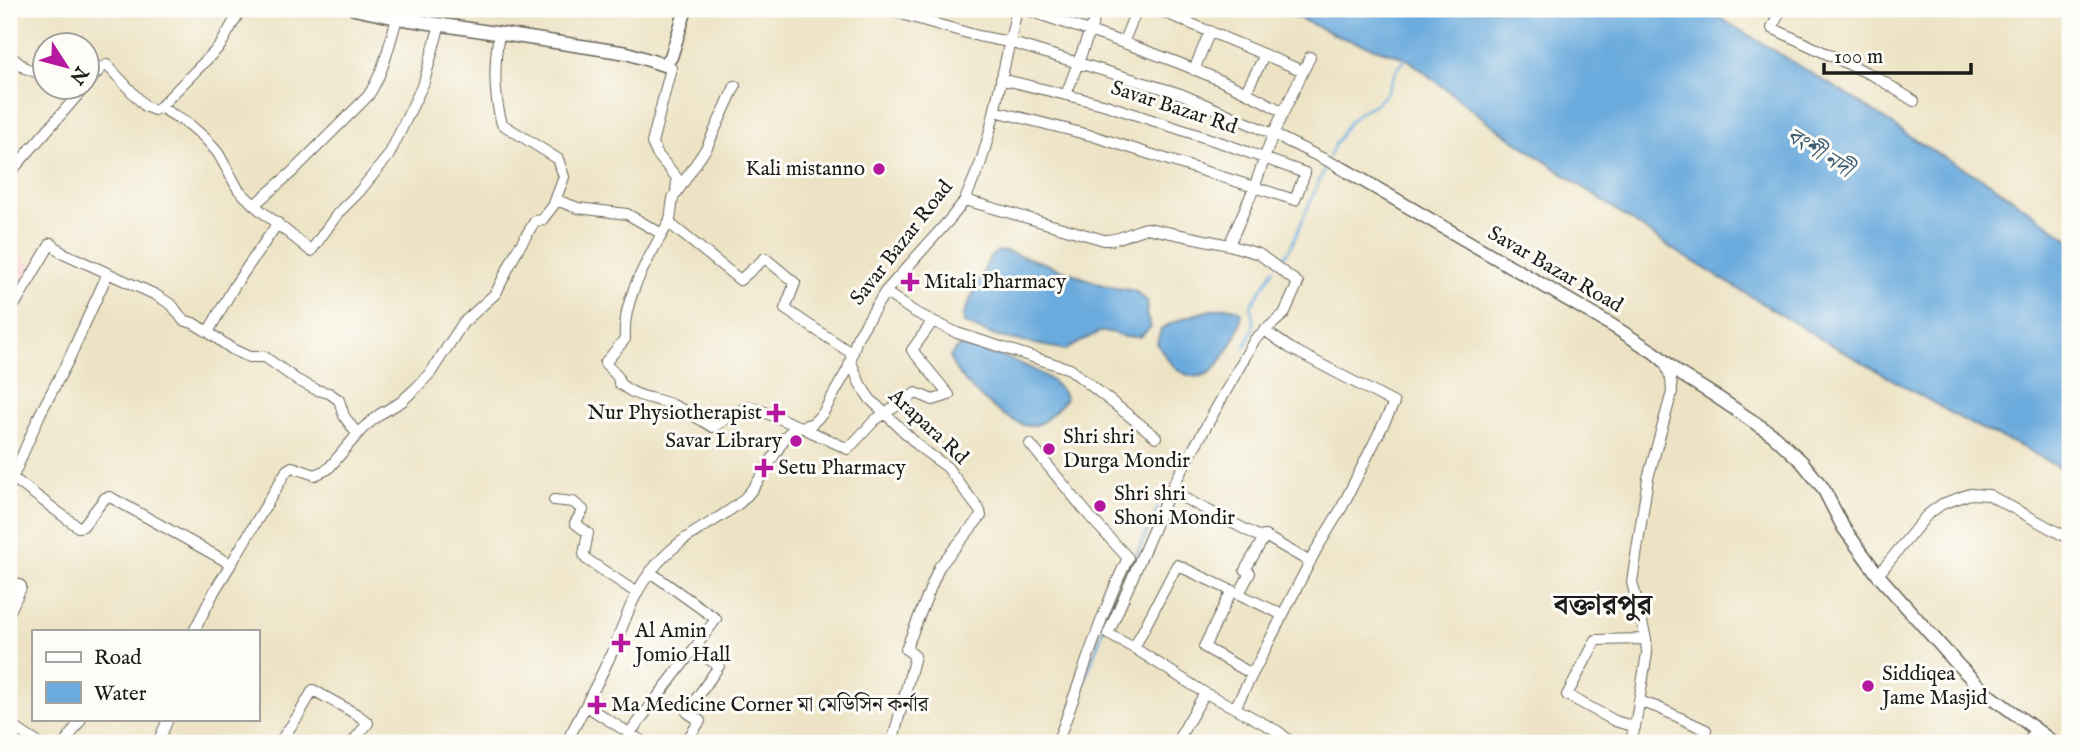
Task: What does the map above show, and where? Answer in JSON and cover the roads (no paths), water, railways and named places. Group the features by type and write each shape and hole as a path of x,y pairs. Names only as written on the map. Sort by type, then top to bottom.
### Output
{"street":[{"path":"102,67 107,65 145,106 154,110 220,46 241,9"},
{"path":"354,9 627,53 668,67"},
{"path":"676,194 677,178 652,143 668,67 686,9"},
{"path":"884,9 978,36 1009,42"},
{"name":"Savar Bazar Road","path":"566,743 586,706 637,593 650,572 668,551 684,538 738,505 747,496 787,435 792,430 813,423 823,412 840,385 861,330 885,292 965,200 981,162 995,111 1017,9"},
{"name":"Savar Bazar Rd","path":"1024,9 1123,43 1247,91 1283,112"},
{"path":"1066,95 1098,9"},
{"path":"1123,43 1137,9"},
{"path":"1156,9 1303,71"},
{"path":"1781,9 1772,28 1876,77 1914,101"},
{"path":"254,205 291,173 368,96 377,83 385,62 397,18"},
{"path":"160,107 190,125 205,138 218,153 238,189 312,251 338,213 389,155 424,82 440,24"},
{"path":"1194,70 1210,31"},
{"path":"195,630 215,590 287,470 292,467 315,475 328,469 357,434 416,388 431,372 463,323 496,293 535,221 542,220 556,200 564,177 558,159 502,124 495,81 495,55 499,33"},
{"name":"Savar Bazar Road","path":"1009,42 1181,94 1320,156 1655,353 1677,372 1773,435 1802,462 1823,488 1843,527 1878,575 1984,691 2054,743"},
{"path":"9,55 32,71"},
{"path":"1247,91 1265,55"},
{"path":"1229,245 1254,188 1273,134 1310,57"},
{"name":"Savar Bazar Rd","path":"1001,79 1103,104 1305,173 1295,200 1254,188"},
{"path":"735,86 707,147 676,194 671,204 669,223 646,261 630,299 624,327 625,339 605,363 618,377 619,383 629,392 673,405 713,427 749,407 848,449 875,420 916,393 933,400 948,395 912,350 933,321"},
{"path":"9,174 72,102"},
{"path":"995,111 1093,136 1254,188"},
{"path":"556,200 578,208 627,214 662,234"},
{"path":"965,200 1104,240 1115,241 1147,228 1229,245 1259,254 1298,284 1284,314 1255,339 1170,491 1108,634 1205,693 1279,732 1292,743"},
{"path":"208,332 235,285 278,223"},
{"path":"669,223 740,280 765,258 795,283 785,309 851,357"},
{"path":"9,314 51,243 61,252 156,295 172,305 183,320 208,332 232,349 249,357 265,357 297,380 329,393 339,400 344,416 357,434"},
{"path":"108,273 10,479 78,527 83,526 105,498 110,497 231,564"},
{"path":"885,292 933,321 971,338 1070,369 1156,437"},
{"path":"1235,708 1394,403 1290,348 1264,330"},
{"name":"Arapara Rd","path":"851,357 860,384 870,399 922,449 947,467 981,511 981,516 939,567 906,649 915,656 892,743"},
{"path":"1630,743 1647,653 1632,582 1648,478 1672,392 1671,379 1664,362"},
{"path":"1030,444 1128,558 1116,582 1057,743"},
{"path":"1170,491 1259,537 1265,536 1310,562"},
{"path":"1878,575 1927,515 1941,504 1970,494 1989,495 2070,539"},
{"path":"554,500 573,502 583,510 575,523 588,533 584,554 586,559 637,593"},
{"path":"1252,674 1204,647 1250,573 1245,570 1265,536"},
{"path":"1135,648 1177,565 1283,615"},
{"path":"629,733 716,619 650,572"},
{"path":"9,579 21,588 9,613"},
{"path":"1635,727 1615,721 1567,695 1597,640 1646,639"},
{"path":"685,743 700,721 687,712 719,666 694,649"},
{"path":"279,743 313,690 368,723 355,739 356,743"},
{"path":"1179,742 1205,693"},
{"path":"1639,701 1706,730 1701,743"},
{"path":"586,706 645,743"},
{"path":"65,743 80,720"},
{"path":"158,743 169,720"},
{"path":"9,724 37,743"},
{"path":"2028,743 2035,730"},
{"path":"1272,743 1279,732"}],"water":[{"name":"বংশী নদী","path":"1279,9 1705,9 1856,100 1926,147 1990,183 2070,240 2070,474 2026,449 1967,422 1816,336 1671,248 1487,121 1406,58 1340,37"},
{"path":"1004,251 1103,285 1135,291 1148,302 1146,315 1151,327 1140,337 1100,332 1066,350 995,336 964,323 963,316 990,257 996,252"},
{"path":"1226,307 1242,313 1234,338 1217,366 1208,373 1190,376 1174,366 1157,343 1161,329 1192,315"},
{"path":"963,346 990,352 1036,371 1060,389 1066,399 1050,416 1036,425 1022,424 1010,419 983,399 960,376 950,356"}],"waterway":[{"path":"1329,157 1350,121 1364,109 1376,104 1387,92 1396,71 1407,57"},
{"path":"1278,264 1290,249 1327,163"},
{"path":"1245,347 1253,327 1251,306 1274,269"},
{"path":"1074,711 1105,624 1158,507"}],"place":[{"name":"Kali mistanno","path":"879,169"},
{"name":"Mitali Pharmacy","path":"910,282"},
{"name":"Nur Physiotherapist","path":"776,413"},
{"name":"Savar Library","path":"796,441"},
{"name":"Shri shri Durga Mondir","path":"1049,449"},
{"name":"Setu Pharmacy","path":"764,468"},
{"name":"Shri shri Shoni Mondir","path":"1100,506"},
{"name":"Al Amin Jomio Hall","path":"621,643"},
{"name":"Siddiqea Jame Masjid","path":"1868,686"},
{"name":"Ma Medicine Corner মা মেডিসিন কর্নার","path":"597,705"}],"district":[{"name":"বক্তারপুর","path":"1603,606"}]}
